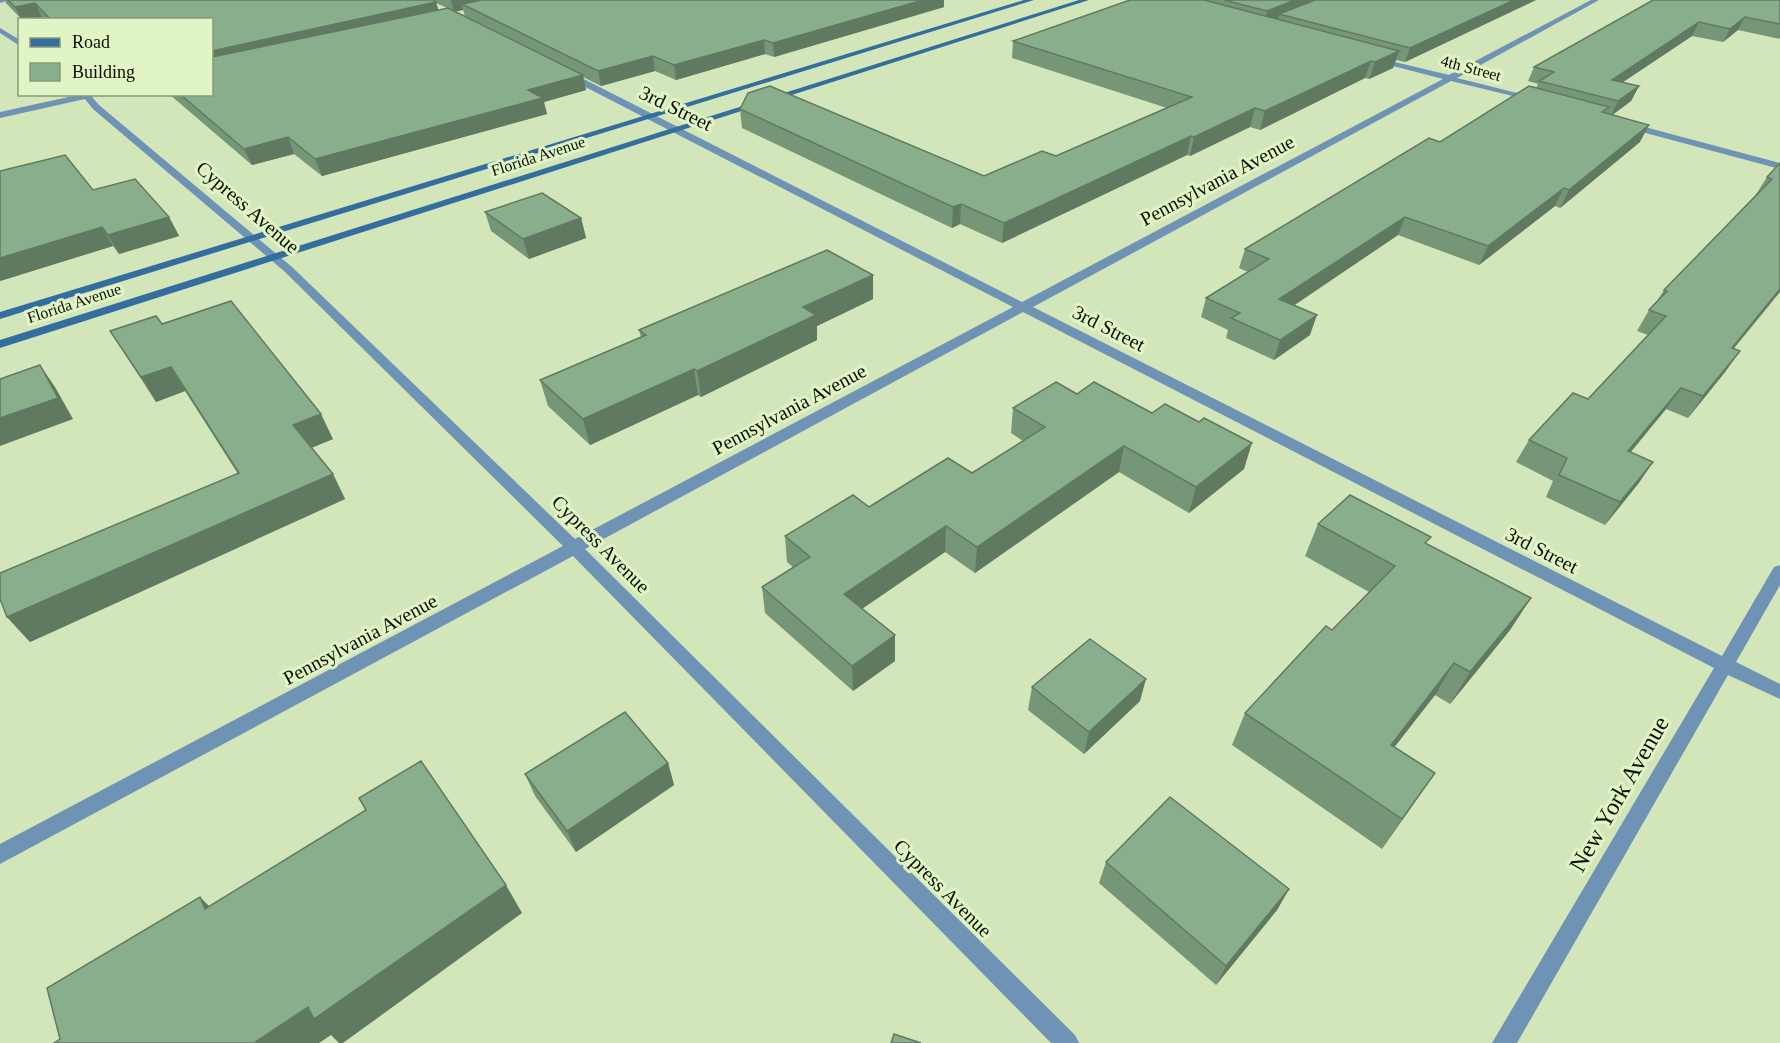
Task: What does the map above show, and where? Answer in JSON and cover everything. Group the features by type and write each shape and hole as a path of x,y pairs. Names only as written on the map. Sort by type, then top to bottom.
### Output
{"main road":[{"name":"Florida Avenue","path":"0,316 1031,0"},
{"name":"Florida Avenue","path":"0,344 1086,0"}],"street":[{"path":"0,1 6,0"},
{"name":"Pennsylvania Avenue","path":"0,855 574,545 1596,0"},
{"path":"0,30 18,43"},
{"name":"4th Street","path":"1373,58 1541,102"},
{"name":"3rd Street","path":"553,67 1780,692"},
{"path":"0,115 86,96"},
{"name":"Cypress Avenue","path":"90,96 96,107 161,159 272,258 288,269 574,545 1067,1043"},
{"path":"1620,123 1780,166"},
{"name":"New York Avenue","path":"1504,1043 1780,571"}],"building":[{"path":"8,0 433,0 436,2 213,51 213,18 49,18 35,3 15,7"},
{"path":"482,0 923,0 773,43 764,40 674,65 653,56 598,71 462,4"},
{"path":"1130,0 1204,0 1399,51 1375,62 1371,61 1265,111 1255,108 1004,223 961,204 953,207 740,109 748,93 770,86 984,176 1042,151 1056,156 1192,97 1013,41"},
{"path":"1224,0 1295,0 1267,11"},
{"path":"1315,0 1514,0 1410,48 1279,14"},
{"path":"1653,0 1780,0 1780,24 1745,17 1730,29 1699,22 1612,80 1639,86 1618,101 1539,81 1554,72 1534,67"},
{"path":"448,8 583,75 528,90 543,98 315,159 288,137 244,149 182,96 213,96 213,57"},
{"path":"1529,86 1609,107 1602,112 1649,125 1569,190 1564,188 1488,246 1405,217 1279,299 1317,315 1280,340 1231,318 1240,313 1206,298 1269,259 1245,249 1429,138 1440,142"},
{"path":"65,155 93,190 135,179 169,217 108,235 102,227 0,258 0,171"},
{"path":"1780,163 1780,289 1732,348 1740,351 1703,396 1681,388 1628,451 1653,462 1620,502 1559,475 1567,458 1529,440 1573,393 1588,399 1666,316 1649,310 1667,291 1664,290 1772,179 1767,177"},
{"path":"542,193 581,218 523,239 485,212"},
{"path":"827,250 873,275 803,307 816,315 697,371 694,369 583,419 540,380 646,335 639,330"},
{"path":"231,301 321,414 293,425 333,474 7,617 0,599 0,573 239,473 171,367 141,377 110,331 156,316 162,324"},
{"path":"40,365 58,398 0,418 0,379"},
{"path":"1056,382 1077,394 1094,382 1152,413 1165,404 1199,422 1204,418 1252,443 1196,487 1124,446 977,547 946,526 844,594 895,635 852,666 762,587 810,557 785,536 853,495 869,507 948,458 972,473 1045,427 1013,408"},
{"path":"1350,495 1431,537 1425,543 1531,598 1470,672 1454,663 1391,745 1435,773 1402,819 1245,713 1326,626 1332,630 1395,566 1318,524"},
{"path":"1090,639 1146,679 1089,732 1032,687"},
{"path":"625,712 668,763 567,831 525,774"},
{"path":"421,761 506,885 314,1019 308,1007 254,1043 54,1043 60,1039 47,988 200,897 205,909 366,810 359,798"},
{"path":"1170,797 1289,889 1226,966 1106,862"},
{"path":"894,1034 921,1043 891,1043"}]}
